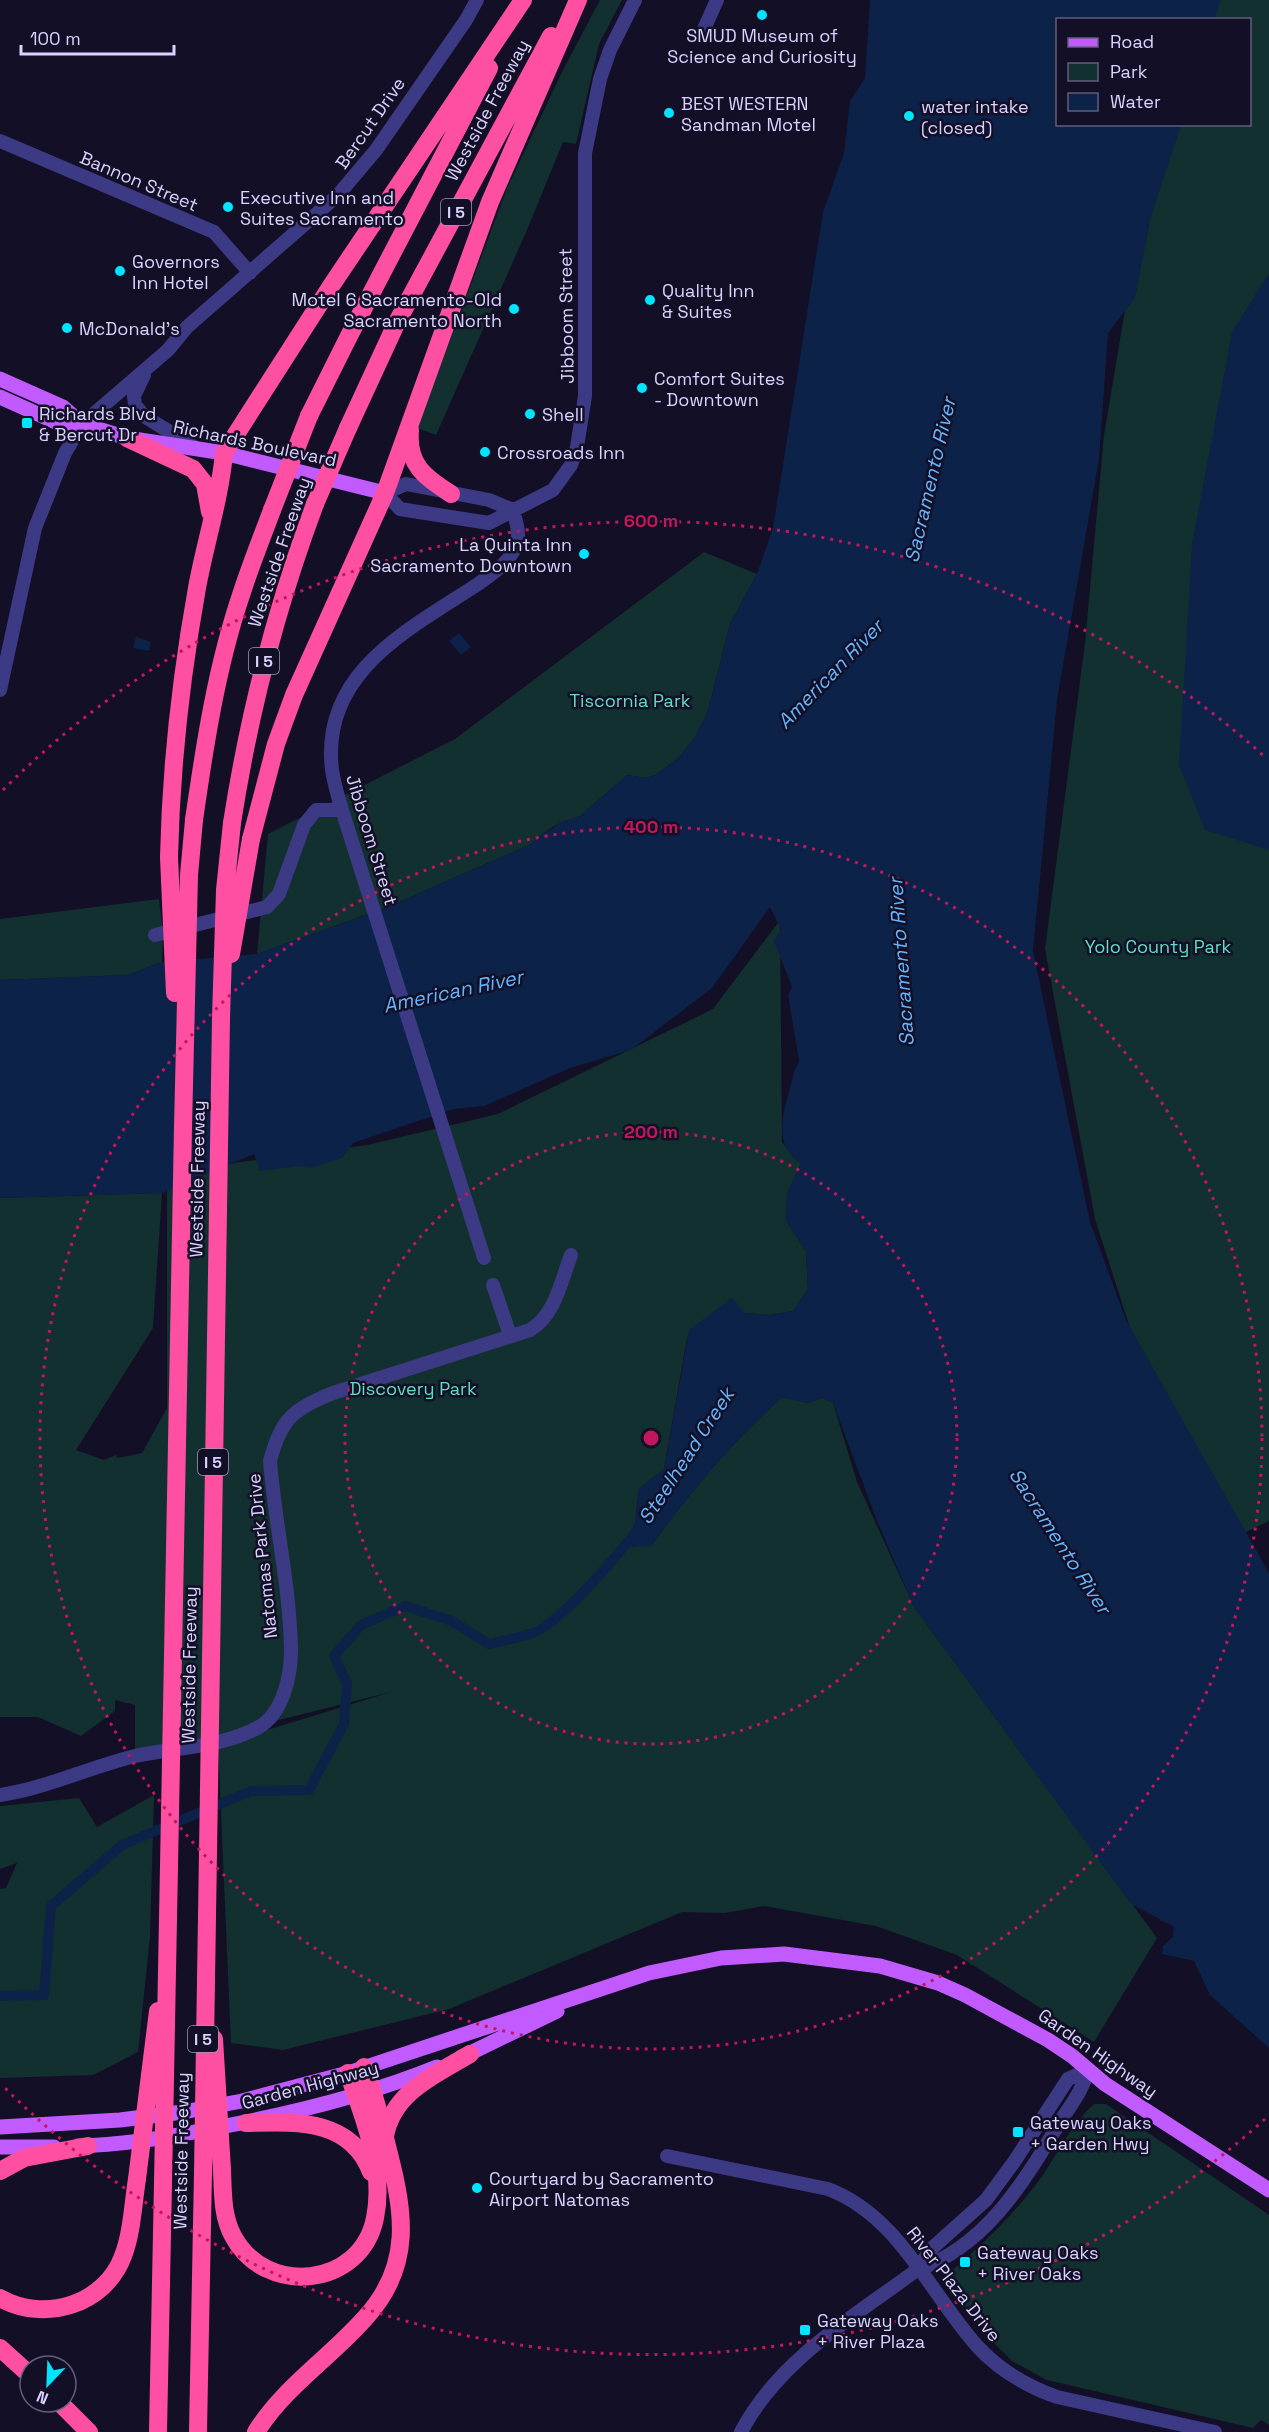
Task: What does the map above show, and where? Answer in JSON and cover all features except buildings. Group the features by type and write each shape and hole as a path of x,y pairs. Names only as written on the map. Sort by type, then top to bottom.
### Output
{"highway":[{"name":"Westside Freeway","path":"158,2432 183,1127 189,875 194,820 212,707 242,592 309,416 354,325 524,0"},
{"path":"183,1127 169,857 177,716 197,588 211,520 222,481 224,453 331,286 524,0"},
{"name":"Westside Freeway","path":"198,2432 220,1018 225,890 232,823 249,725 267,652 315,504 396,324 571,0"},
{"path":"220,1018 251,839 268,772 294,695 385,493 490,202 578,0"},
{"path":"411,416 408,447 416,466 429,479 451,494"},
{"path":"127,438 193,469 201,476 207,493 211,520"},
{"path":"207,1906 224,2210 232,2236 250,2258 262,2267 288,2277 301,2278 328,2273 353,2259 370,2233 375,2220 376,2164 364,2092"},
{"path":"0,2298 23,2307 56,2309 78,2303 110,2280 123,2256 138,2179 168,1935"},
{"path":"385,2137 393,2114 405,2096 470,2054"},
{"path":"256,2432 283,2397 366,2318 377,2304 394,2271 400,2252 402,2213 385,2137 356,2070"},
{"path":"246,2122 305,2122 332,2130 345,2137 364,2158 374,2180 376,2194"},
{"path":"0,2171 24,2158 88,2146"},
{"path":"0,2348 18,2364"},
{"path":"70,2414 89,2432"}],"main road":[{"name":"Richards Boulevard","path":"0,378 63,407 82,424"},
{"name":"Richards Boulevard","path":"0,397 60,424 82,424 127,438 224,453 385,493"},
{"name":"Garden Highway","path":"0,2127 61,2125 183,2112 242,2101 356,2070 649,1972 721,1958 784,1954 849,1961 909,1974 965,1995 1024,2025 1072,2056 1105,2084 1269,2190"},
{"name":"Garden Highway","path":"0,2146 88,2146 173,2136 246,2122 364,2092 470,2054 611,1985"}],"street":[{"name":"Bercut Drive","path":"0,690 35,528 65,453 82,424 154,362 188,327 319,214 354,179 450,44 477,0"},
{"name":"Jibboom Street","path":"484,1258 342,810 332,771 332,752 336,722 356,676 389,644 506,562 518,537 513,510 553,490 565,476 577,447 585,385 585,153 600,79 610,50 635,0"},
{"path":"704,28 717,0"},
{"name":"Bannon Street","path":"0,141 214,232 250,273"},
{"path":"154,362 136,388 135,405 144,416 194,447"},
{"name":"Richards Boulevard","path":"406,484 489,500 513,510 489,523 466,520 400,509 385,493 406,484"},
{"path":"155,935 258,910 273,903 304,825 310,817 319,816 325,810 342,810"},
{"name":"Natomas Park Drive","path":"0,1795 65,1779 135,1756 208,1745 260,1726 281,1701 291,1652 270,1461 275,1442 287,1420 302,1406 333,1393 530,1330 541,1323 551,1308 571,1255"},
{"path":"493,1285 510,1335"},
{"path":"918,2269 930,2250 986,2200 1014,2162 1068,2079 1088,2070"},
{"path":"741,2432 760,2402 792,2364 918,2269 941,2261 1001,2209 1042,2153 1083,2090 1088,2070"},
{"name":"River Plaza Drive","path":"667,2156 843,2194 882,2222 977,2346 1011,2376 1032,2388 1057,2397 1215,2432"}],"green space":[{"path":"600,0 622,0 599,44 576,144 563,142 527,230 436,435 417,428 508,186 563,70"},
{"name":"Yolo County Park","path":"1184,0 1269,0 1269,1521 1242,1534 1130,1328 1095,1219 1045,949 1085,643 1104,435 1141,215 1159,126 1251,126 1251,18 1180,18"},
{"name":"Tiscornia Park","path":"704,552 757,574 730,624 708,711 694,739 679,757 656,775 646,778 627,775 580,816 554,826 529,845 390,906 257,954 268,834 455,739"},
{"path":"159,899 163,933 162,962 128,975 0,980 0,919"},
{"name":"Discovery Park","path":"780,920 782,1142 801,1164 787,1194 786,1221 806,1251 808,1289 793,1311 770,1315 745,1313 687,1338 664,1469 639,1489 632,1546 651,1546 713,1468 746,1431 782,1397 808,1403 823,1398 833,1403 857,1482 914,1607 1157,1938 1094,2042 957,1955 876,1926 764,1906 725,1913 682,1912 449,2009 283,2050 231,2043 218,1745 391,1692 135,1756 135,1705 115,1700 115,1711 81,1736 38,1717 0,1717 0,1198 162,1193 153,1328 76,1450 104,1460 116,1455 117,1458 142,1453 167,1408 167,1172 367,1145 498,1114 713,1009"},
{"path":"154,1795 150,1937 138,2052 93,2075 0,2078 0,1889 6,1888 17,1863 0,1869 0,1806 79,1798 97,1827"},
{"path":"1094,2104 1106,2104 1269,2215 1269,2425 1261,2420 1253,2428 1047,2380 1012,2361 990,2339 945,2281 950,2272 988,2238 1022,2202 1043,2175 1072,2128"}],"water":[{"path":"870,0 1220,0 1215,18 1056,18 1056,126 1181,126 1151,216 1135,298 1108,333 1099,459 1057,700 1033,951 1090,1222 1126,1320 1269,1573 1269,2048 1210,1995 1194,1961 1162,1954 1163,1946 1173,1937 1174,1927 1131,1904 914,1607 877,1521 833,1403 823,1398 808,1403 782,1397 713,1468 651,1546 632,1547 639,1489 664,1469 689,1330 732,1298 745,1313 770,1315 793,1311 808,1289 806,1251 786,1221 787,1194 801,1164 791,1155 785,1145 782,1122 794,1072 799,1061 788,995 792,987 774,941 781,929 770,907 712,988 631,1050 570,1068 484,1106 454,1109 353,1143 342,1158 310,1168 299,1166 260,1171 254,1154 162,1193 0,1198 0,980 128,975 162,962 257,954 390,906 529,845 561,822 580,816 627,775 646,778 656,775 679,757 694,739 708,711 730,624 757,574 773,528 823,212 844,153 850,101 865,78"},
{"path":"1269,273 1269,850 1205,830 1179,765 1192,544 1232,332"},
{"path":"459,633 471,647 461,655 449,641"},
{"path":"136,637 151,642 149,651 133,648"}],"waterway":[{"name":"Steelhead Creek","path":"0,1996 44,1995 51,1906 122,1845 251,1791 309,1790 344,1724 347,1683 334,1656 361,1625 405,1606 452,1621 489,1644 530,1634 547,1625 576,1600 641,1526"}],"place":[{"name":"SMUD Museum of Science and Curiosity","path":"762,15"},
{"name":"BEST WESTERN Sandman Motel","path":"669,113"},
{"name":"water intake (closed)","path":"909,116"},
{"name":"Executive Inn and Suites Sacramento","path":"228,207"},
{"name":"Governors Inn Hotel","path":"120,271"},
{"name":"Quality Inn & Suites","path":"650,300"},
{"name":"Motel 6 Sacramento-Old Sacramento North","path":"514,309"},
{"name":"McDonald's","path":"67,328"},
{"name":"Comfort Suites - Downtown","path":"642,388"},
{"name":"Shell","path":"530,414"},
{"name":"Richards Blvd & Bercut Dr","path":"27,423"},
{"name":"Crossroads Inn","path":"485,452"},
{"name":"La Quinta Inn Sacramento Downtown","path":"584,554"},
{"name":"Gateway Oaks + Garden Hwy","path":"1018,2132"},
{"name":"Courtyard by Sacramento Airport Natomas","path":"477,2188"},
{"name":"Gateway Oaks + River Oaks","path":"965,2262"},
{"name":"Gateway Oaks + River Plaza","path":"805,2330"}],"water label":[{"name":"Sacramento River","path":"930,480"},
{"name":"American River","path":"830,674"},
{"name":"Sacramento River","path":"901,962"},
{"name":"American River","path":"453,991"},
{"name":"Sacramento River","path":"1060,1541"}]}
